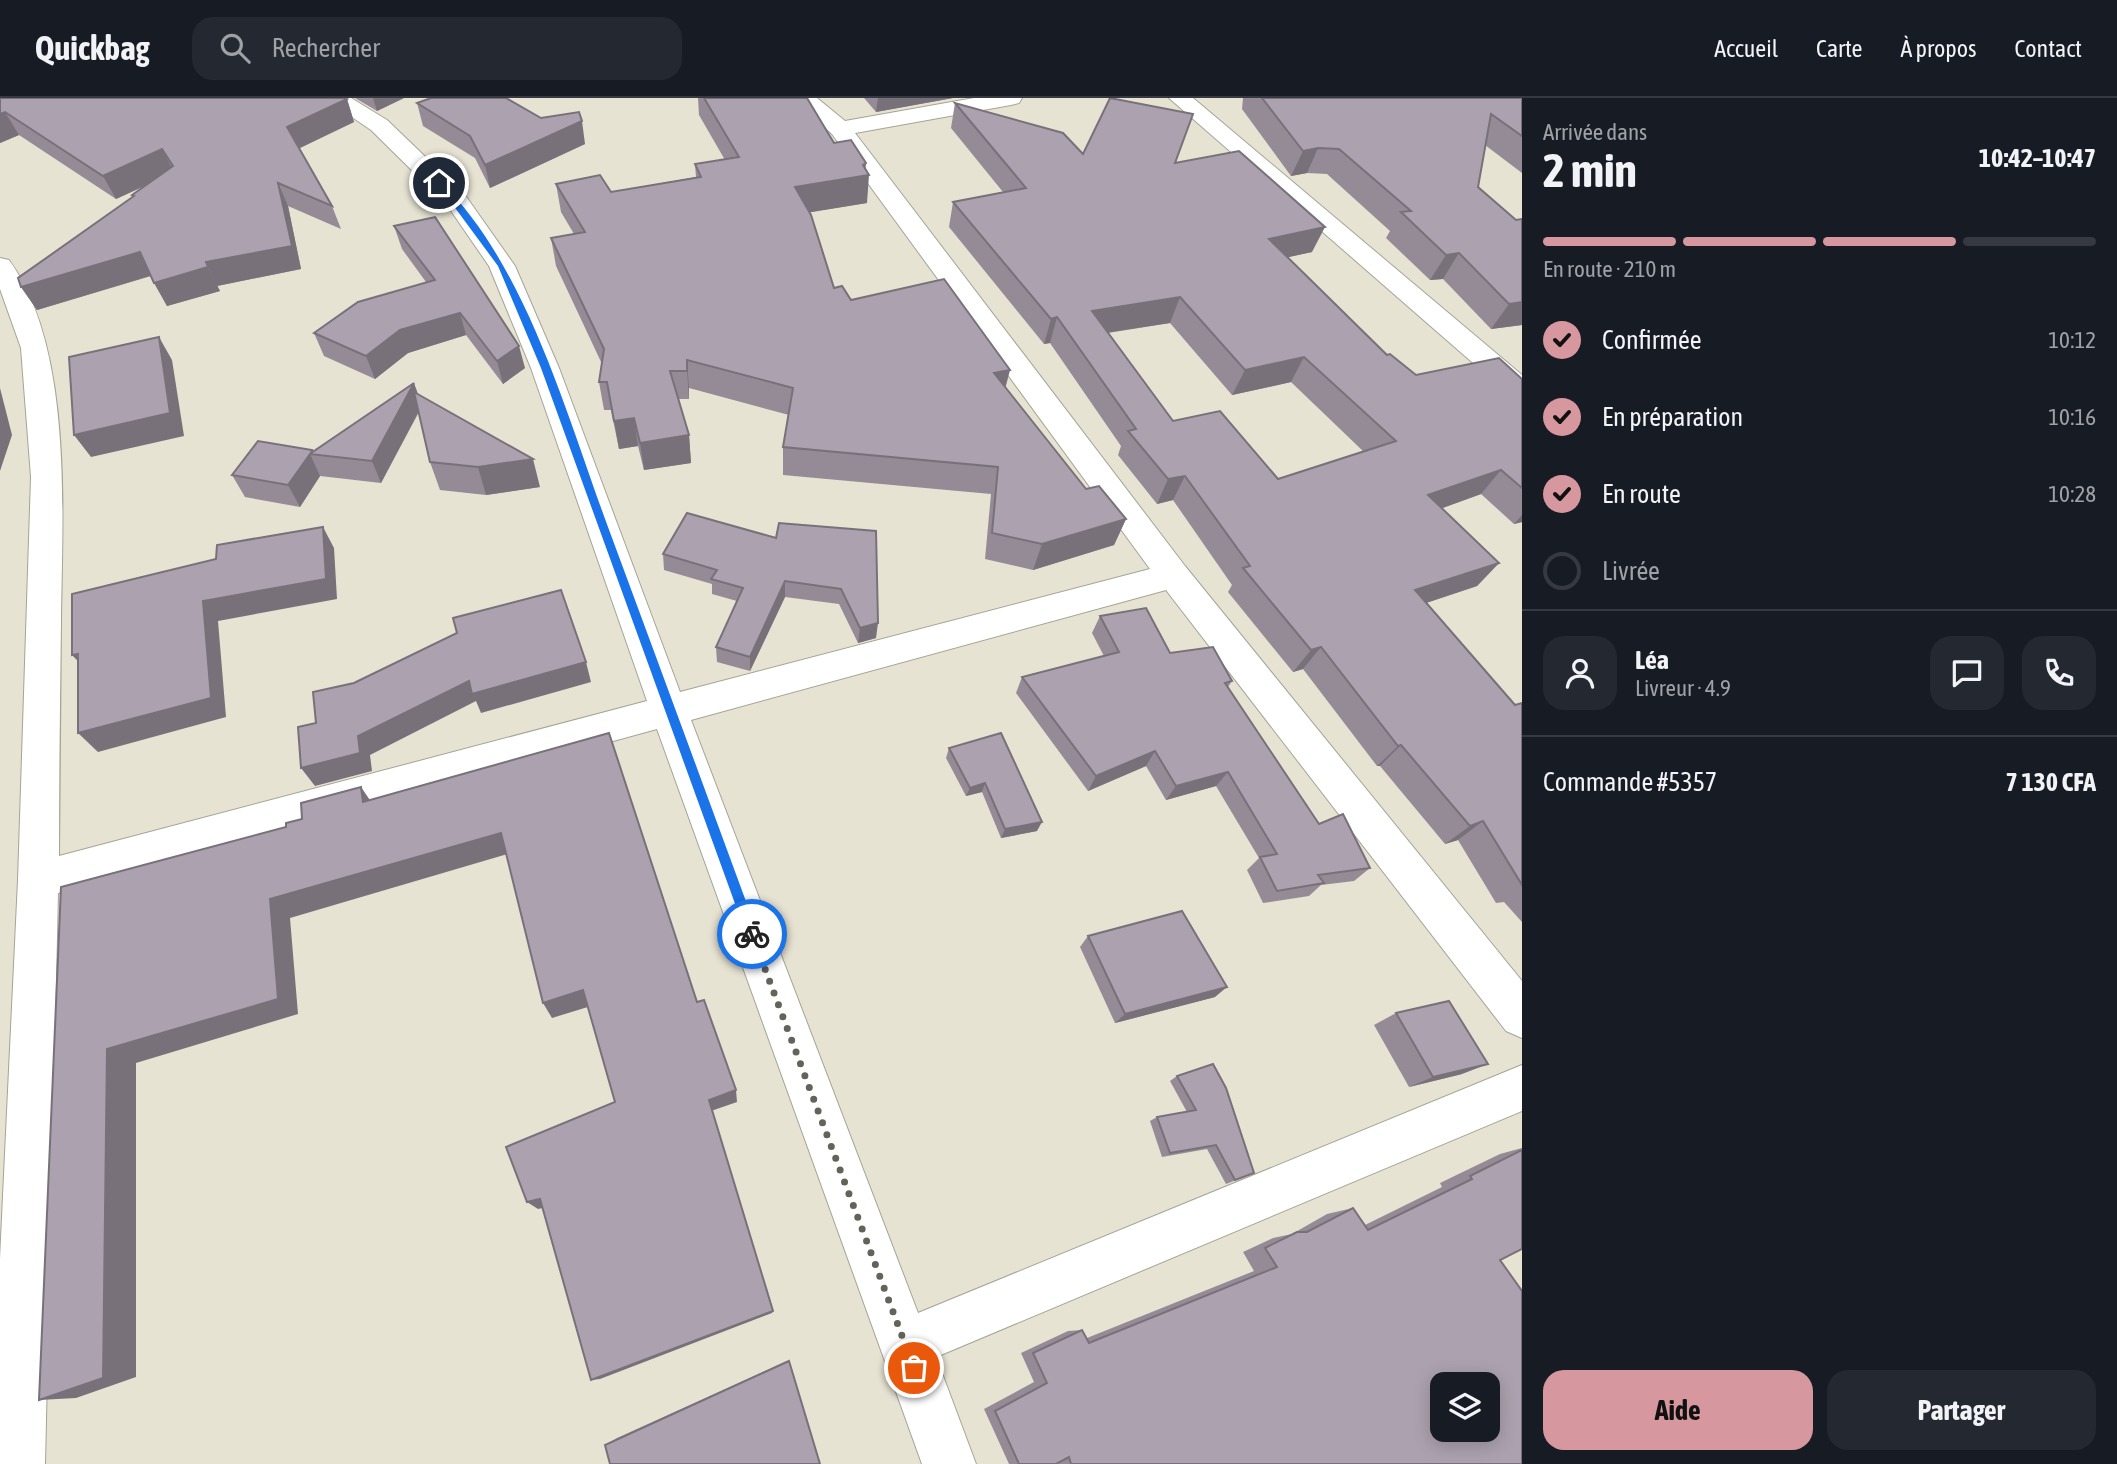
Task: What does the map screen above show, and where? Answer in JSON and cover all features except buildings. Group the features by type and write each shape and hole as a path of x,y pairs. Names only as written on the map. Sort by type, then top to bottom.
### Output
{"street":[{"path":"335,98 379,125 456,200 502,266 545,368 669,711 949,1464"},
{"path":"804,98 840,129 1173,575 1522,1016"},
{"path":"840,129 1011,98"},
{"path":"1181,98 1522,390"},
{"path":"0,265 10,280 35,348 47,477 38,880 18,1464"},
{"path":"38,880 1173,575"},
{"path":"905,1344 1522,1088"}],"way so far":[{"path":"752,934 914,1368"}],"route":[{"path":"439,183 456,200 502,266 545,368 752,934"}]}
